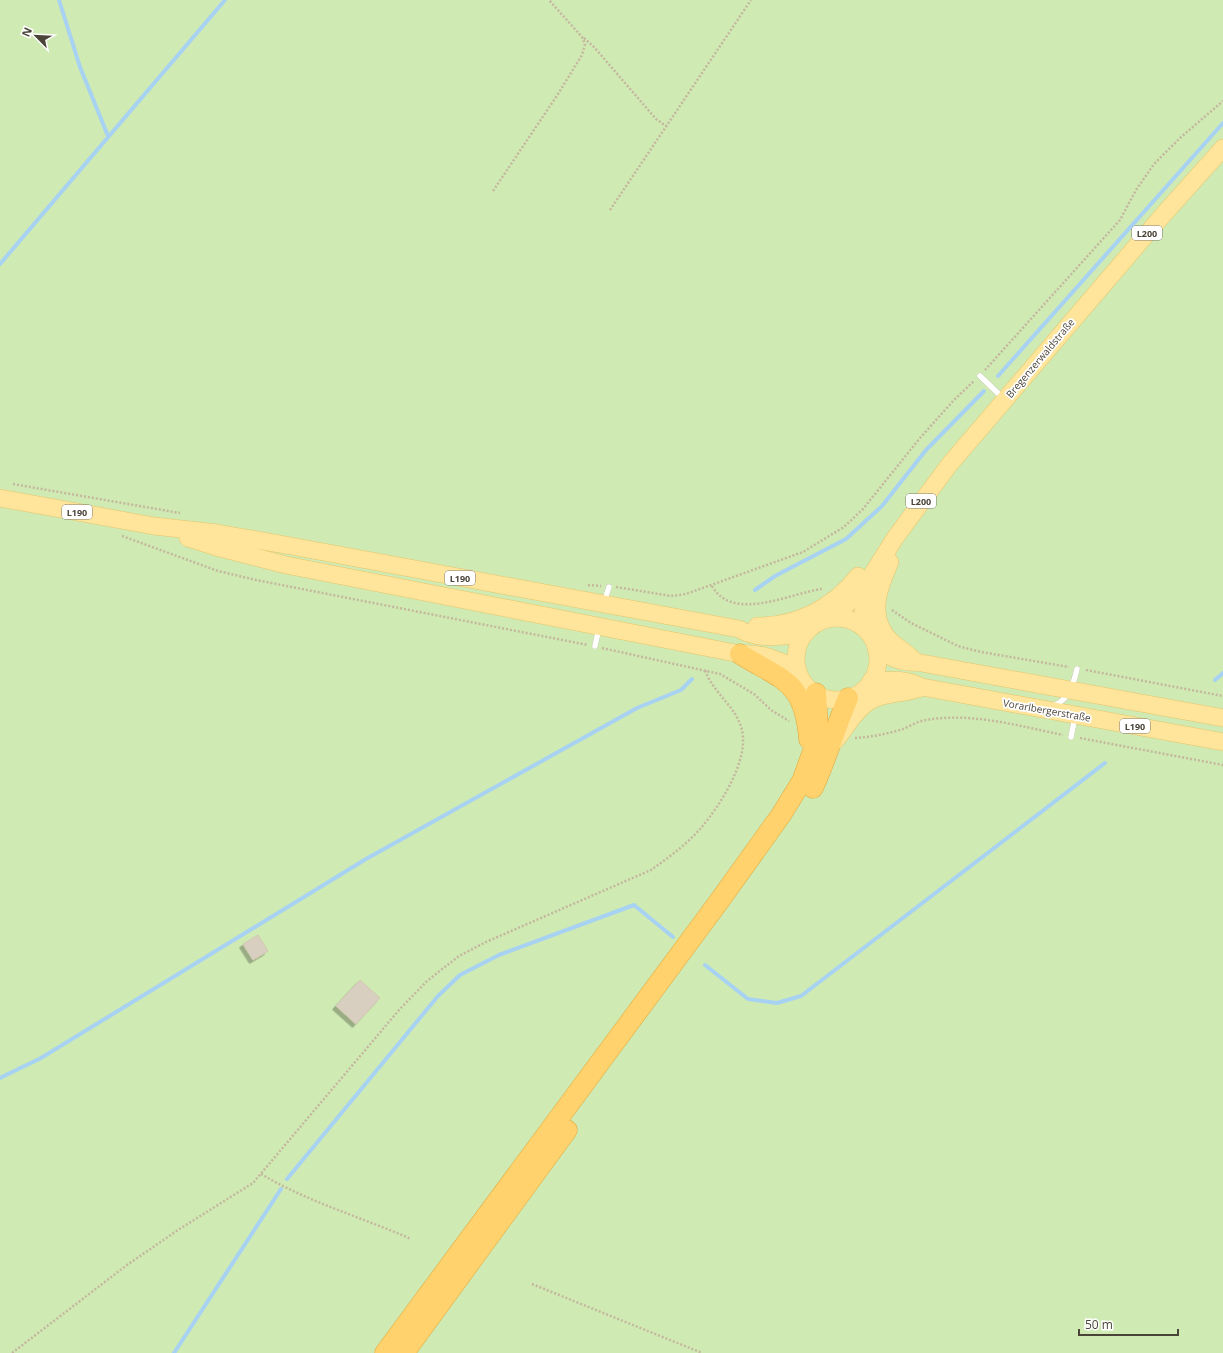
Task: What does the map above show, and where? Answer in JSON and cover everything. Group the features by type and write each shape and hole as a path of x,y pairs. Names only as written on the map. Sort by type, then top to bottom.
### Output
{"highway":[{"path":"740,654 779,675 790,684 798,695 803,709 808,734 809,767"},
{"path":"385,1353 720,900 781,815 809,767 818,728 816,694"},
{"path":"404,1353 783,834 812,790 831,745 838,720 848,698"}],"main road":[{"name":"Bregenzerwaldstraße","path":"836,618 870,578 895,538 948,465 1153,226 1223,148"},
{"name":"L190","path":"0,498 154,526 254,540 604,604 739,629 753,636 766,637 805,634"},
{"name":"L190","path":"154,526 216,547 286,564 740,654 758,654 776,659 797,669"},
{"path":"739,629 798,621 830,604 851,584 879,547 895,538"},
{"path":"895,538 890,562 878,594 877,613 886,635 916,662"},
{"name":"Bregenzerwaldstraße","path":"867,631 863,611 870,578"},
{"path":"600,626 606,619 610,618 645,624 654,622 663,615"},
{"path":"836,618 853,621 867,631 876,648 877,667 872,681 865,689 848,698 831,699 816,694 806,685 797,669 797,652 805,634 813,626 824,620 836,618"},
{"name":"L190","path":"876,648 898,661 908,663 916,662 1223,718"},
{"name":"Vorarlbergerstraße","path":"872,681 904,680 922,687 1223,742"},
{"path":"831,745 861,708 868,702 895,692 911,691 922,687"}],"lane":[{"path":"980,376 1004,400"},
{"path":"604,604 608,587"},
{"path":"595,646 600,626"},
{"path":"1047,710 1062,702 1071,690 1077,669"},
{"path":"1071,737 1075,715"}],"path":[{"path":"549,0 582,37 594,47 656,119 666,126"},
{"path":"610,210 752,0"},
{"path":"493,191 558,94 582,55 585,44 582,37"},
{"path":"829,589 801,593 766,603 748,605 729,602 716,593 712,586 803,552 844,527 863,509 920,438 954,400 980,376 1120,220 1136,190 1154,164 1180,138 1223,101"},
{"path":"885,606 911,623 958,646 981,652 1223,696"},
{"path":"595,646 720,674 754,694 771,710 790,722"},
{"path":"12,1353 127,1265 178,1230 253,1183 399,1010 427,981 459,956 486,942 651,870 671,856 700,829 734,776 740,761 743,740 737,718 709,681 705,670"},
{"path":"852,739 872,737 904,728 923,720 957,717 1016,725 1071,737 1223,765"},
{"path":"261,1174 277,1184 411,1239"},
{"path":"532,1284 702,1353"}],"green space":[{"path":"0,0 1223,0 1223,1353 0,1353"}],"building":[{"path":"258,935 268,951 253,960 243,944"},
{"path":"360,980 380,998 356,1024 336,1006"}],"waterway":[{"path":"59,0 80,67 108,136"},
{"path":"0,264 225,0"},
{"path":"998,376 1223,123"},
{"path":"755,590 775,576 846,539 882,506 926,450 984,391"},
{"path":"1215,680 1223,673"},
{"path":"0,1078 41,1058 366,859 637,708 681,690 692,679"},
{"path":"705,965 748,999 777,1003 801,996 1105,763"},
{"path":"287,1179 438,996 460,975 499,955 634,905 673,937"},
{"path":"174,1353 281,1189"}]}
